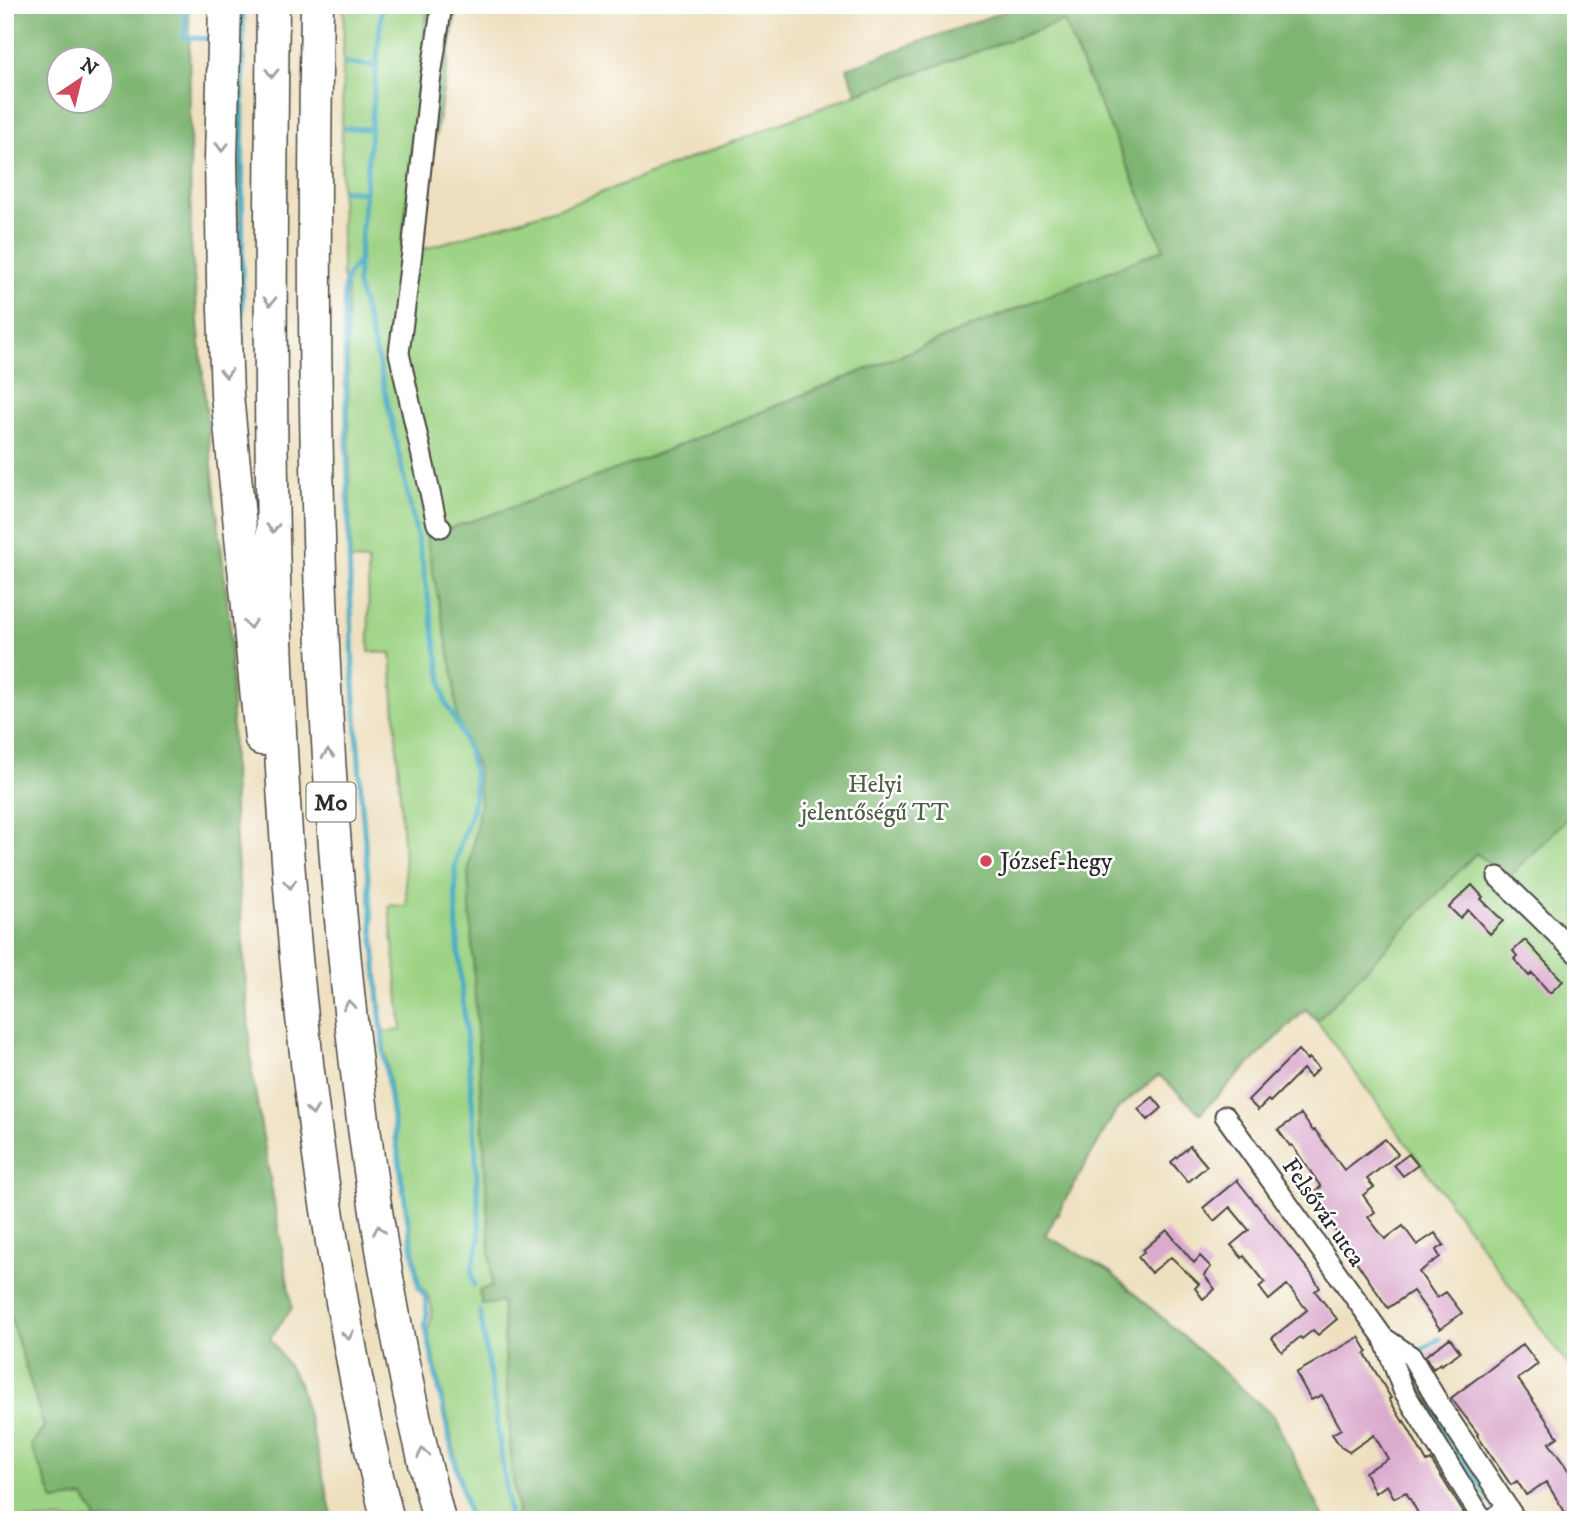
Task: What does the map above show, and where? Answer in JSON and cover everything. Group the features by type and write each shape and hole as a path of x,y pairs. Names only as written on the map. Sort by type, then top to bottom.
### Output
{"highway":[{"path":"225,5 221,159 227,395 265,780 284,816"},
{"name":"M0","path":"273,5 270,348 274,580 284,816 297,980 319,1163 360,1397 388,1520"},
{"name":"M0","path":"317,5 314,259 318,539 330,785 356,1072 374,1205 405,1373 439,1520"},
{"path":"316,75 323,5"}],"street":[{"path":"441,527 437,524 399,353 430,82 442,5"},
{"path":"1498,877 1576,953"},
{"name":"Felsővár utca","path":"1225,1116 1383,1337 1403,1390 1483,1520"},
{"name":"Felsővár utca","path":"1383,1337 1411,1356 1511,1512"}],"lane":[{"path":"1483,1520 1511,1512"}],"green space":[{"path":"5,5 181,5 189,14 191,244 208,431 230,625 234,812 252,1073 292,1308 270,1338 299,1383 333,1520 98,1520 84,1497 54,1501 31,1446 44,1427 5,1299"},
{"path":"234,5 242,5 238,231 241,316 237,300"},
{"name":"Helyi jelentőségű TT","path":"344,5 428,5 399,282 417,251 572,204 857,94 1063,21 1164,249 642,460 1576,120 1576,1129 1571,1133 1576,1141 1576,1376 1306,1009 1200,1113 1159,1075 1117,1109 1045,1235 1109,1271 1273,1416 1325,1520 470,1520 428,1331 432,1307 420,1285 401,1170 383,1032 402,1030 389,905 407,906 391,653 369,652 368,561 351,560 347,287 342,274","holes":["1399,706 1508,878 1476,853 1416,914"]},
{"path":"428,5 457,5 417,251 391,367 417,95"},
{"name":"Helyi jelentőségű TT","path":"1022,5 1576,5 1576,810 1508,878 1476,853 1317,1021 1306,1009 1200,1113 1159,1075 1117,1109 1045,1235 1109,1271 1273,1416 1325,1520 519,1520 512,1471 502,1302 482,1305 479,1290 492,1287 468,874 480,804 477,767 457,719 454,679 426,536 650,457 1164,249 1063,21 857,94 847,68"},
{"path":"5,1299 45,1427 54,1501 84,1497 98,1520 5,1520"},
{"path":"1402,1356 1493,1502 1485,1503 1479,1500 1402,1372"}],"building":[{"path":"1472,885 1483,897 1481,899 1503,921 1490,934 1468,910 1460,918 1449,907"},
{"path":"1525,940 1563,981 1550,993 1532,973 1529,976 1514,959 1517,956 1513,951"},
{"path":"1298,1050 1319,1068 1310,1077 1303,1069 1270,1102 1268,1100 1258,1110 1248,1100"},
{"path":"1153,1097 1162,1108 1148,1120 1138,1109"},
{"path":"1301,1114 1344,1170 1385,1139 1398,1154 1367,1179 1374,1187 1363,1195 1375,1212 1368,1217 1385,1239 1403,1226 1417,1245 1435,1233 1444,1245 1436,1250 1440,1257 1419,1272 1437,1298 1446,1292 1462,1313 1440,1329 1413,1291 1388,1308 1310,1194 1321,1187 1292,1145 1290,1146 1278,1130"},
{"path":"1190,1146 1207,1166 1188,1182 1171,1162"},
{"path":"1409,1154 1418,1165 1403,1176 1394,1165"},
{"path":"1237,1180 1312,1275 1320,1288 1315,1291 1337,1319 1318,1335 1313,1330 1282,1352 1272,1338 1307,1310 1287,1285 1269,1300 1259,1287 1265,1282 1244,1256 1242,1258 1231,1245 1249,1230 1230,1207 1214,1221 1203,1208"},
{"path":"1167,1230 1194,1263 1200,1256 1211,1267 1204,1275 1215,1289 1203,1299 1195,1288 1199,1284 1171,1257 1151,1273 1138,1257"},
{"path":"1359,1337 1368,1352 1365,1354 1391,1398 1389,1399 1427,1462 1431,1460 1468,1520 1422,1520 1406,1492 1394,1498 1387,1485 1375,1493 1365,1472 1388,1459 1374,1435 1349,1452 1341,1447 1332,1434 1341,1429 1322,1395 1311,1400 1296,1373"},
{"path":"1450,1338 1460,1352 1433,1369 1425,1356"},
{"path":"1523,1344 1538,1364 1518,1379 1558,1437 1549,1443 1569,1471 1576,1466 1576,1520 1570,1520 1546,1482 1526,1495 1517,1481 1511,1485 1451,1398"}],"waterway":[{"path":"187,5 184,37 210,39"},
{"path":"242,364 243,5"},
{"path":"382,5 357,283 379,364 421,555 445,701 465,741 474,774 472,808 458,851 455,873 479,1219 479,1239 472,1267 474,1285"},
{"path":"345,63 376,66"},
{"path":"344,128 371,129"},
{"path":"343,190 365,192"},
{"path":"358,262 349,273 344,288 349,550 362,807 384,1057 419,1288 425,1296 425,1324 470,1520"},
{"path":"480,1312 510,1520"},
{"path":"1416,1353 1439,1339"},
{"path":"1408,1359 1404,1366 1415,1387 1503,1520"}],"place":[{"name":"József-hegy","path":"986,861"}]}
